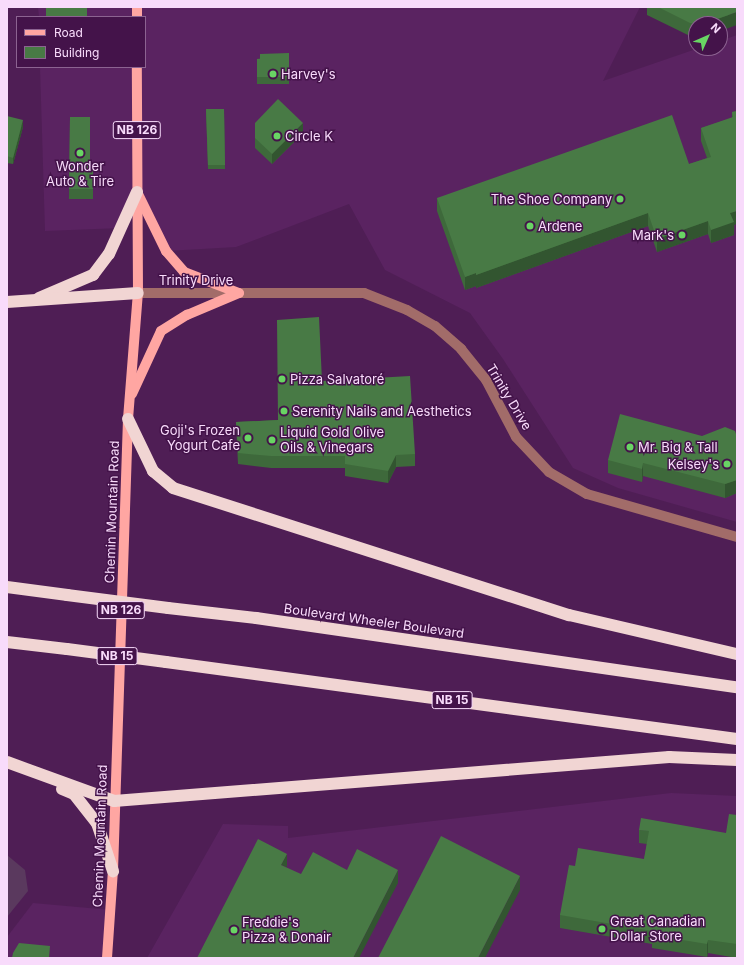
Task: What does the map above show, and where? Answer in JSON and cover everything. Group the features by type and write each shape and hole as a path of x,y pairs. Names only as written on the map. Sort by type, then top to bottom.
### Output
{"highway":[{"path":"39,298 93,276 109,254 137,192"},
{"path":"7,302 39,298 138,293"},
{"path":"128,419 153,471 173,488 569,615 737,654"},
{"name":"Boulevard Wheeler Boulevard","path":"7,587 264,619 737,687"},
{"name":"NB 15","path":"7,642 737,739"},
{"path":"7,762 114,801 669,757 737,760"},
{"path":"7,768 74,794 97,823 113,871"}],"main road":[{"name":"Chemin Mountain Road","path":"107,958 113,871 114,801 128,419 138,293 137,68"},
{"path":"137,192 166,251 184,272 239,293"},
{"path":"129,400 161,331 187,315 239,293"}],"street":[{"name":"Trinity Drive","path":"138,293 364,293 408,310 435,326 461,349 486,380 516,437 548,472 586,494 737,537"}],"shaded area":[{"path":"38,7 640,7 603,81 688,52 688,56 728,56 728,38 737,35 737,522 618,488 573,468 503,359 470,313 385,270 349,204 236,247 166,251 137,193 121,228 45,231 40,68 146,68 146,16 39,16"},
{"path":"671,793 737,796 737,958 147,958 223,824 288,826 288,838"},
{"path":"7,855 25,870 28,891 7,917"},
{"path":"33,903 111,910 107,958 7,958 7,937"}],"building":[{"path":"46,7 87,7 87,16 46,16"},
{"path":"658,7 737,7 737,12 726,16 688,16 688,22"},
{"name":"Harvey's","path":"289,53 289,77 257,77 257,59 260,59 260,54"},
{"name":"Circle K","path":"278,99 303,123 272,154 255,138 255,123"},
{"path":"206,109 224,109 225,165 208,165"},
{"path":"737,111 737,211 730,213 734,222 711,230 708,221 657,239 648,213 476,275 476,273 465,277 437,198 672,115 689,164 711,157 701,128 733,117 732,112"},
{"path":"7,116 23,120 13,158 7,156"},
{"name":"Wonder Auto & Tire","path":"70,117 90,117 90,168 93,168 93,189 69,189"},
{"path":"319,317 322,381 410,376 415,454 396,455 388,471 345,464 345,456 271,456 238,453 236,422 278,420 277,320"},
{"path":"620,414 702,436 725,427 735,431 737,437 737,480 725,484 643,463 642,469 608,460"},
{"path":"729,814 737,815 737,944 708,940 707,944 652,935 652,931 560,915 569,865 575,866 578,848 644,859 649,831 639,830 641,818 726,833"},
{"path":"441,836 520,876 478,958 378,958"},
{"path":"258,839 287,854 281,865 301,874 313,852 347,870 357,849 398,870 353,958 197,958"},
{"path":"19,943 50,946 49,958 12,958 13,953"}],"place":[{"name":"Harvey's","path":"273,74"},
{"name":"Circle K","path":"277,136"},
{"name":"Wonder Auto & Tire","path":"80,153"},
{"name":"The Shoe Company","path":"620,199"},
{"name":"Ardene","path":"530,226"},
{"name":"Mark's","path":"682,235"},
{"name":"Pizza Salvatoré","path":"282,379"},
{"name":"Serenity Nails and Aesthetics","path":"284,411"},
{"name":"Goji's Frozen Yogurt Cafe","path":"248,438"},
{"name":"Liquid Gold Olive Oils & Vinegars","path":"272,440"},
{"name":"Mr. Big & Tall","path":"630,447"},
{"name":"Kelsey's","path":"727,464"},
{"name":"Great Canadian Dollar Store","path":"602,929"},
{"name":"Freddie's Pizza & Donair","path":"234,930"}]}
